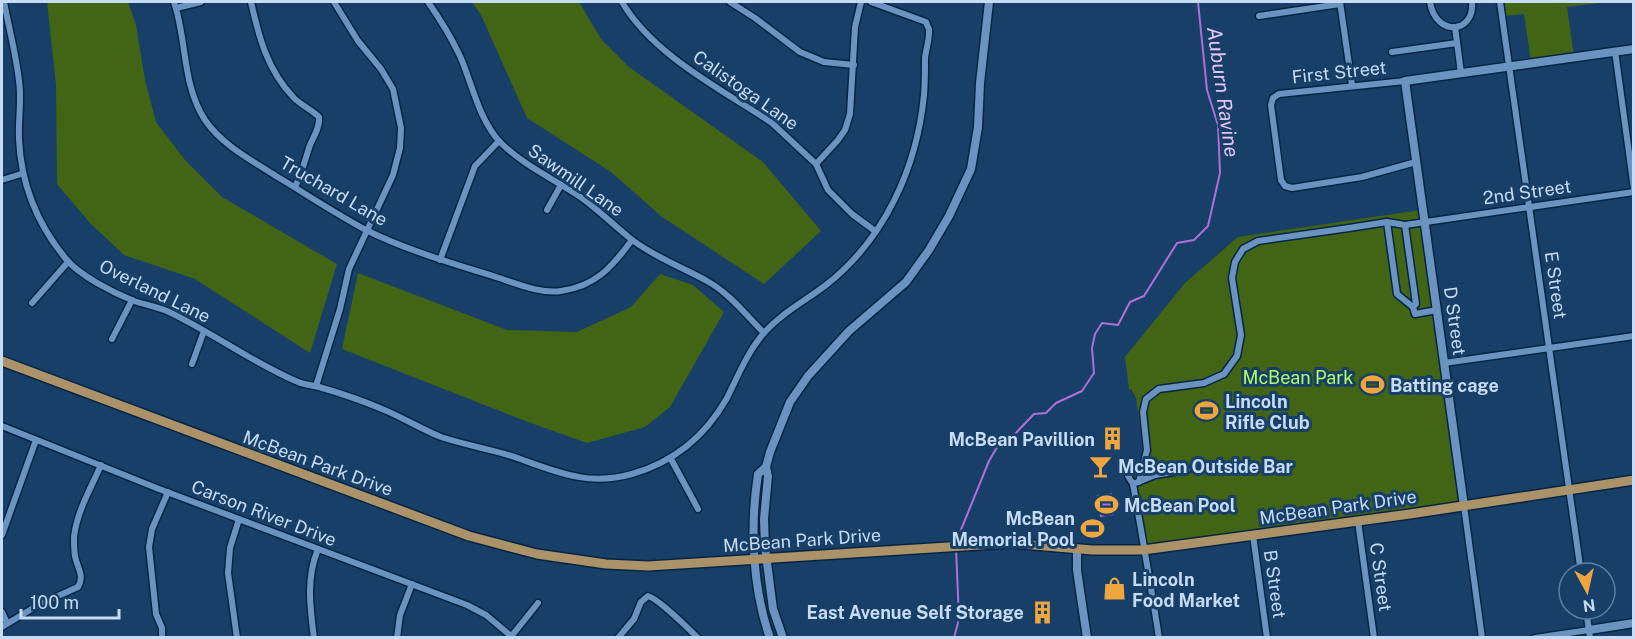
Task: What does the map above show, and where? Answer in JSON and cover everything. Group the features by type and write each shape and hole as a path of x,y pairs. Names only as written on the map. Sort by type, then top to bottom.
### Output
{"main road":[{"path":"783,638 773,609 766,558 764,536 768,477 766,467 781,421 790,402 808,376 849,331 906,282 929,250 949,216 970,169 975,148 989,2"},
{"name":"First Street","path":"1405,81 1634,49"},
{"name":"D Street","path":"1405,81 1464,506"},
{"name":"McBean Park Drive","path":"2,361 469,536 537,554 626,565 667,566 1011,543 1077,549 1145,550 1634,480"},
{"path":"766,467 758,474 754,500 753,536 762,612 771,638"},
{"path":"1077,549 1077,570 1087,638"},
{"path":"1590,634 1634,624"}],"street":[{"name":"Overland Lane","path":"4,2 19,81 21,105 18,135 21,174 28,198 45,230 68,262 97,282 132,300 166,310 303,384 316,386 383,409 439,436 504,454 546,470 567,475 608,478 633,474 670,459 698,437 714,418 747,356 764,333 846,267 863,249 887,213 903,183 914,148 921,117 929,31 926,22 871,2"},
{"path":"175,4 201,2"},
{"path":"250,2 261,45 276,76 296,100 319,117 320,123 295,187"},
{"path":"316,386 350,269 393,175 400,148 401,128 393,89 381,69 358,41 334,2"},
{"name":"Sawmill Lane","path":"428,2 440,18 455,47 473,94 499,141 526,164 608,218 632,240 670,263 709,282 729,298 764,333"},
{"name":"Calistoga Lane","path":"622,2 637,23 659,46 772,123 816,164 828,190 852,214 875,231"},
{"path":"730,2 800,52 824,62 854,66"},
{"path":"816,164 831,150 845,130 850,114 855,27 861,2"},
{"path":"1430,2 1436,20 1442,25 1455,27 1469,19 1473,8 1472,2"},
{"name":"E Street","path":"1500,2 1579,561"},
{"path":"1260,16 1340,3 1352,85"},
{"name":"Truchard Lane","path":"175,4 193,94 205,119 218,135 243,155 367,230 440,260 533,288 558,291 583,286 602,275 620,257 632,240"},
{"path":"1455,27 1461,73"},
{"path":"1392,52 1457,43"},
{"path":"1615,51 1634,190"},
{"name":"First Street","path":"1405,81 1279,94 1273,98 1271,105 1281,180 1285,186 1292,188 1362,177 1416,162"},
{"path":"440,260 475,166 499,141"},
{"path":"2,180 21,174"},
{"path":"547,210 561,185"},
{"name":"2nd Street","path":"1136,483 1147,450 1143,412 1146,399 1159,389 1204,383 1224,374 1237,356 1240,335 1233,278 1235,262 1243,249 1258,241 1387,222 1405,225 1634,190"},
{"path":"1387,222 1397,294 1413,307 1415,314 1437,310"},
{"path":"1405,225 1416,304 1413,307"},
{"path":"32,303 68,262"},
{"path":"112,339 132,300"},
{"path":"192,364 204,331"},
{"path":"1444,363 1634,336"},
{"name":"Carson River Drive","path":"2,426 238,519 467,604 486,615 510,637"},
{"path":"2,535 36,440"},
{"path":"670,459 698,508"},
{"path":"2,612 4,625 38,605 78,587 82,581 82,574 75,555 74,537 79,514 101,465"},
{"path":"1136,483 1155,475 1187,470"},
{"path":"1128,476 1136,483 1159,638"},
{"path":"162,638 162,628 156,614 149,548 152,529 168,492"},
{"name":"D Street","path":"1464,506 1482,638"},
{"path":"237,638 228,573 230,548 238,519"},
{"name":"C Street","path":"1358,521 1374,638"},
{"name":"B Street","path":"1253,535 1267,638"},
{"path":"314,638 309,581 318,549"},
{"path":"397,638 400,615 411,584"},
{"path":"618,638 634,619 641,602 648,596 656,598 662,607 698,638"},
{"path":"510,637 538,603"},
{"path":"1535,638 1590,634"}],"green space":[{"path":"47,2 128,2 136,25 145,80 156,122 185,160 222,197 337,264 310,353 195,279 124,255 90,223 57,184 56,85"},
{"path":"472,2 579,2 601,39 629,67 763,162 821,231 764,284 661,216 611,172 527,118 481,15"},
{"path":"1502,2 1607,2 1567,7 1574,56 1531,61 1524,14 1503,16"},
{"name":"McBean Park","path":"1421,210 1461,502 1143,546 1133,482 1143,450 1136,398 1129,389 1125,357 1185,283 1238,237"},
{"path":"358,273 507,330 577,332 631,307 660,274 693,285 724,312 670,407 645,427 587,443 342,349"}],"shaded area":[{"name":"McBean Pool","path":"1112,493 1114,515 1100,517 1097,495"}],"waterway":[{"name":"Auburn Ravine","path":"956,542 989,461 1000,442 1012,437 1034,414 1046,413 1056,403 1082,391 1094,373 1092,348 1095,334 1102,323 1118,325 1130,302 1144,296 1177,243 1194,240 1208,226 1220,173 1218,125 1207,90 1198,2"},
{"name":"Auburn Ravine","path":"954,638 959,619 956,548"}],"place":[{"name":"Batting cage","path":"1372,385"},
{"name":"Lincoln Rifle Club","path":"1207,411"},
{"name":"McBean Pavillion","path":"1113,439"},
{"name":"McBean Outside Bar","path":"1100,466"},
{"name":"McBean Pool","path":"1106,505"},
{"name":"McBean Memorial Pool","path":"1093,528"},
{"name":"Lincoln Food Market","path":"1114,589"},
{"name":"East Avenue Self Storage","path":"1042,612"}]}
